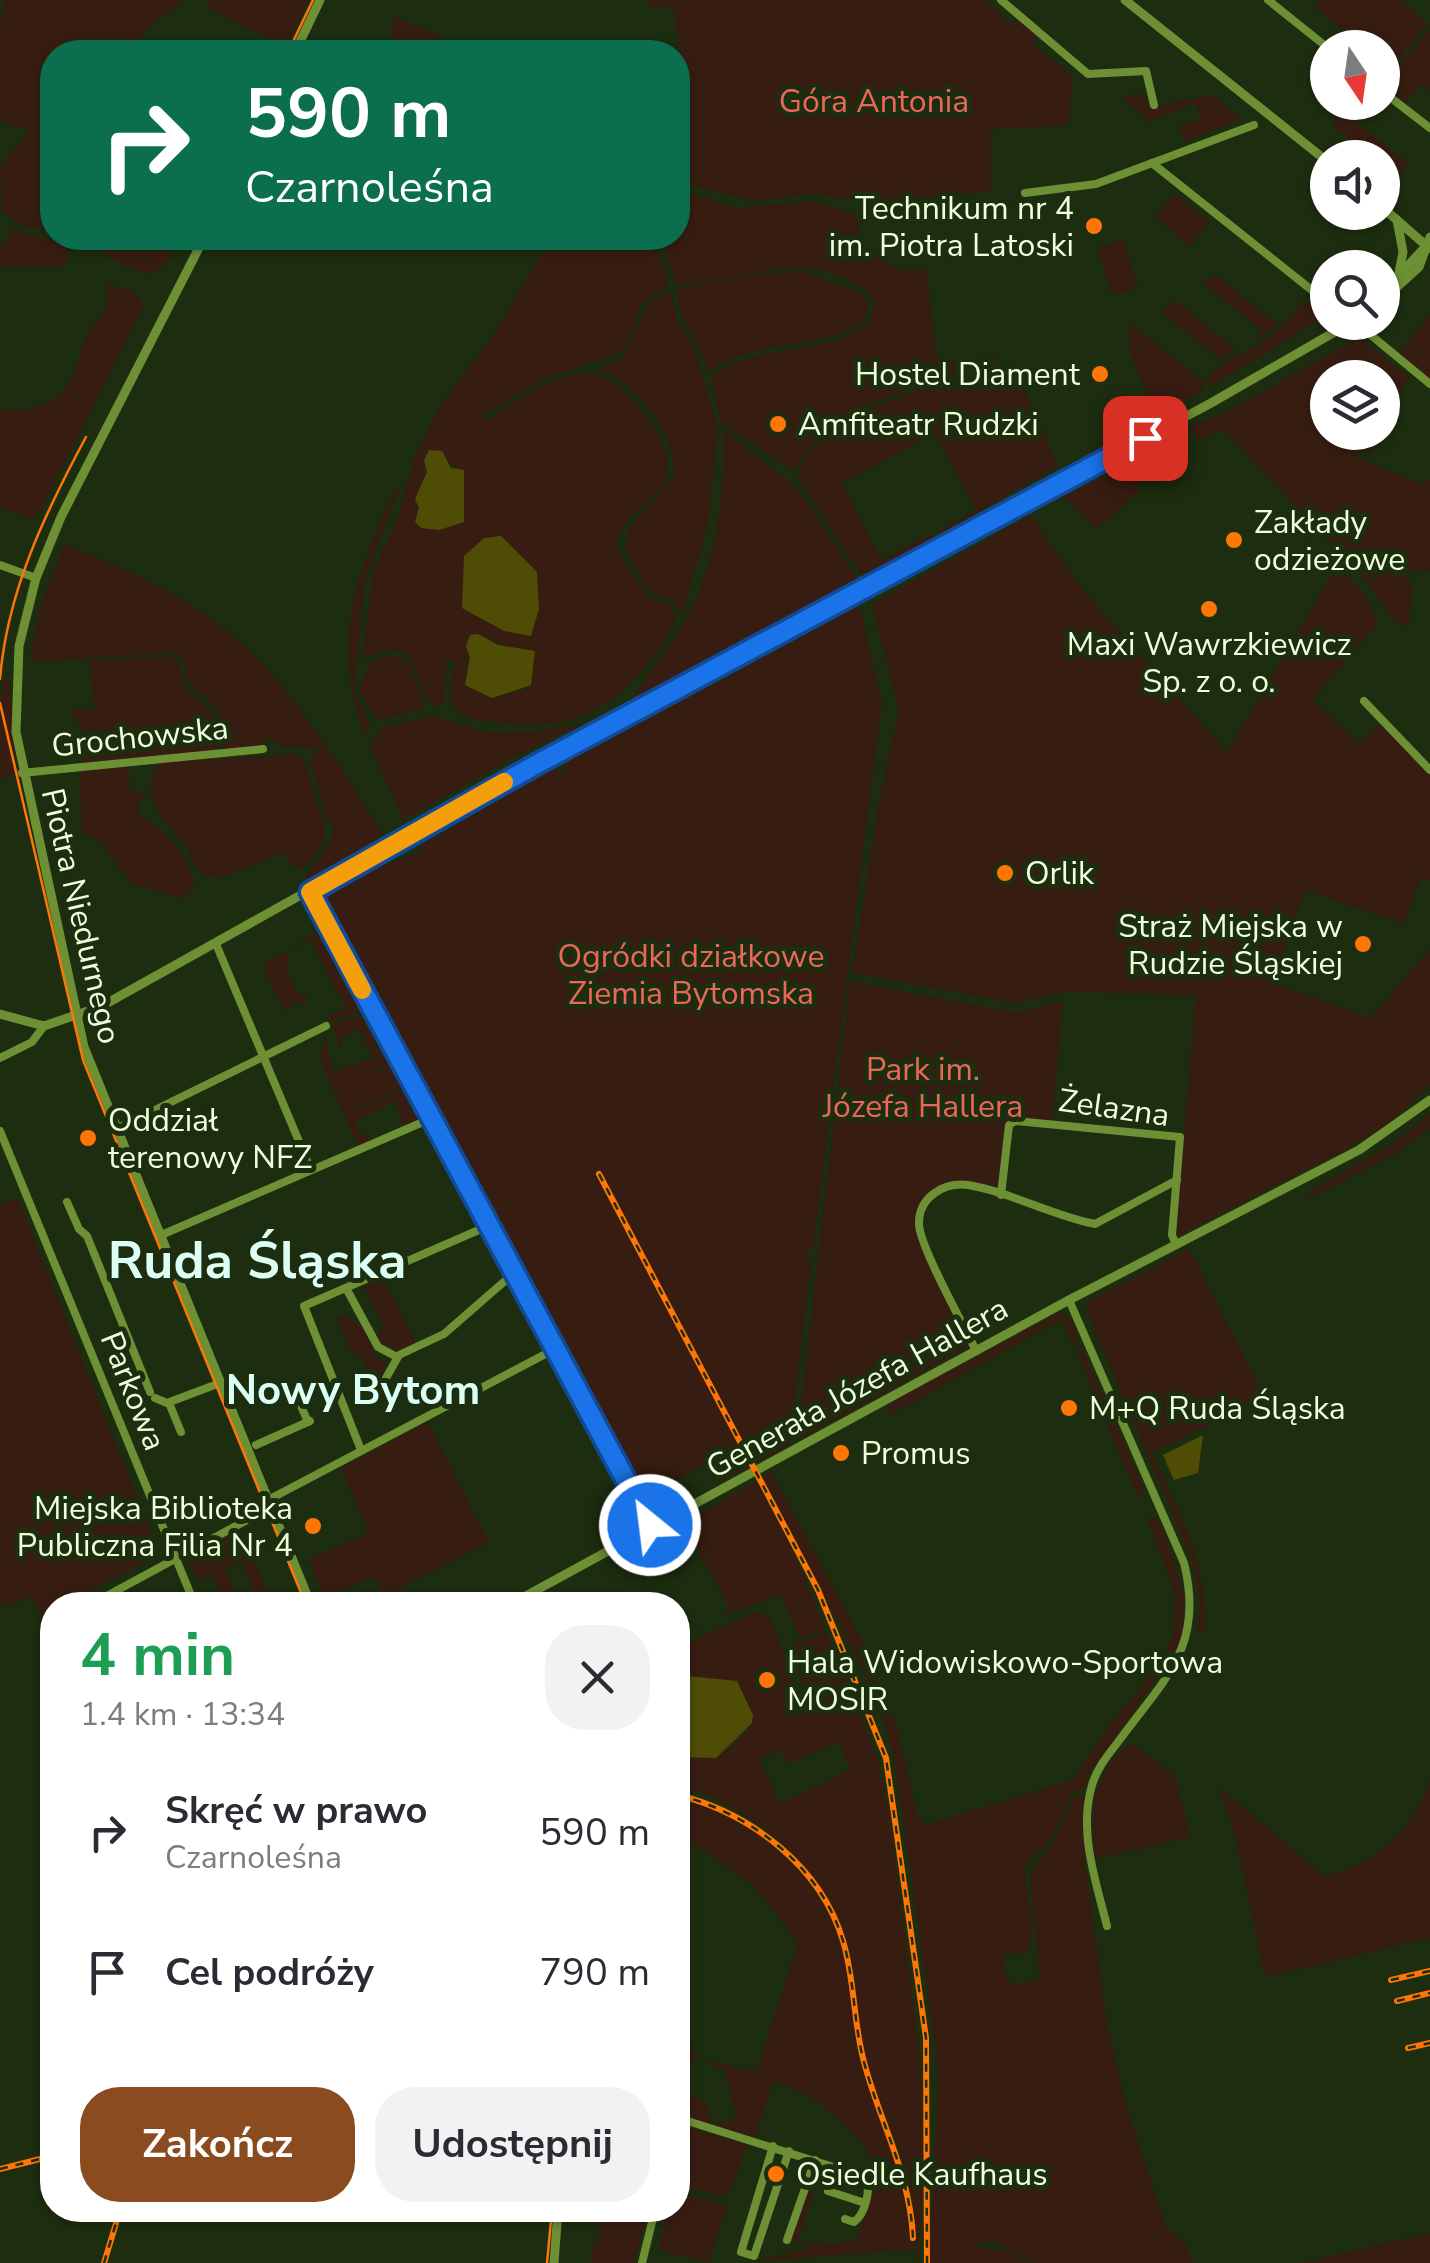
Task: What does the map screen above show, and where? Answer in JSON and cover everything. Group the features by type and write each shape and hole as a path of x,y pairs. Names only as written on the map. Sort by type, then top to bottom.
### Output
{"street":[{"path":"300,40 320,0"},
{"path":"1001,0 1088,74 1146,71 1154,105"},
{"path":"1125,0 1310,148"},
{"path":"1268,0 1310,34"},
{"path":"1400,106 1430,128"},
{"path":"1025,193 1076,189 1254,125"},
{"path":"1152,163 1310,289"},
{"path":"1400,220 1429,244"},
{"path":"1399,230 1403,252 1400,268"},
{"path":"1400,284 1414,274 1429,244"},
{"path":"1400,276 1429,244"},
{"name":"Piotra Niedurnego","path":"198,250 62,517 36,578 16,680 15,721 22,773 77,1018 114,1130 306,1592"},
{"path":"1414,274 1430,270"},
{"path":"0,1014 44,1026 77,1018 1320,340"},
{"path":"1375,340 1430,384"},
{"path":"0,565 36,578"},
{"path":"1364,702 1430,770"},
{"name":"Grochowska","path":"22,773 262,750"},
{"path":"310,892 652,1528"},
{"path":"216,944 311,1170"},
{"path":"0,1058 32,1042 44,1026"},
{"path":"114,1130 326,1026"},
{"name":"Generała Józefa Hallera","path":"533,1592 1069,1300 1359,1150 1430,1100"},
{"path":"159,1236 430,1120"},
{"name":"Żelazna","path":"1001,1195 1009,1125 1017,1121 1180,1137 1172,1235 1176,1245"},
{"name":"Parkowa","path":"0,1131 189,1592"},
{"path":"976,1351 919,1223 927,1201 942,1188 968,1185 1095,1224 1177,1180"},
{"path":"67,1202 78,1230 86,1236 153,1395 169,1403 181,1432"},
{"path":"361,1450 304,1306 488,1226"},
{"path":"372,1403 398,1356 444,1334 514,1273"},
{"path":"346,1288 378,1347 398,1356"},
{"path":"1069,1300 1184,1563 1192,1603 1190,1630 1180,1657 1105,1758 1090,1792 1087,1838 1107,1926"},
{"path":"113,1592 361,1450 554,1349"},
{"path":"169,1403 220,1383"},
{"path":"256,1444 309,1422 293,1388"},
{"path":"690,2124 774,2146 865,2177 869,2187 856,2221 844,2220"},
{"path":"774,2146 740,2252 754,2256 788,2151"},
{"path":"787,2240 811,2186 815,2160"},
{"path":"828,2191 865,2202"},
{"path":"554,2263 557,2222"},
{"path":"642,2263 652,2222"}],"green space":[{"path":"5,0 185,0 154,22 138,40 40,40 40,228 28,228 2,212 0,166 31,131 0,121 0,23"},
{"path":"210,0 309,0 289,40 272,40 206,7"},
{"name":"Góra Antonia","path":"648,0 984,0 1011,24 1017,19 1038,37 1033,44 1073,77 1069,121 1063,126 991,129 991,191 863,204 814,193 757,201 690,186 690,40 679,40 673,7 648,7"},
{"path":"1320,0 1402,0 1427,24 1400,59 1400,30 1343,30 1314,7"},
{"path":"392,16 438,34 437,40 392,40"},
{"path":"1430,29 1430,90 1421,84 1404,104 1400,101 1400,65"},
{"path":"1144,94 1147,107 1213,95 1241,119 1185,142 1180,127 1201,119 1195,103 1148,122 1122,96"},
{"path":"1334,120 1353,120 1379,140 1351,140 1331,124"},
{"path":"1400,157 1409,164 1400,176"},
{"path":"690,194 738,208 811,201 856,214 862,247 903,271 926,269 938,362 996,355 995,360 864,406 819,436 793,471 721,422 711,380 727,367 751,358 835,340 857,331 871,318 873,298 851,281 803,268 676,284 664,250 690,250"},
{"path":"1174,194 1209,222 1191,246 1155,217"},
{"path":"9,228 40,237 40,250 67,250 68,262 55,267 0,267 0,249 9,238"},
{"path":"1124,240 1138,288 1112,295 1098,248"},
{"path":"100,250 173,250 159,269 148,274 119,264"},
{"path":"545,250 656,250 660,254 669,285 640,305 630,339 620,353 545,379 481,415 486,421 563,377 590,373 602,376 644,413 668,462 662,485 623,526 617,549 648,598 671,605 676,620 643,670 625,689 581,716 527,725 471,718 453,706 450,695 454,660 447,660 444,702 434,707 425,696 409,655 389,649 362,659 374,570 398,519 414,458 439,407 491,338","holes":["447,463 459,467 464,504 459,524 427,529 417,518 423,479","486,637 511,649 526,689 492,698 465,672 469,656"]},
{"path":"804,272 864,295 869,306 864,321 827,338 745,354 709,373 685,322 678,289 753,274"},
{"path":"1215,275 1278,325 1253,341 1261,330 1202,283"},
{"path":"105,283 136,293 143,307 40,511 32,519 0,507 0,410 36,407 63,390 76,369 85,339 105,307"},
{"path":"671,291 676,317 696,353 718,428 708,523 682,615 673,600 652,594 625,548 629,528 673,477 670,446 639,397 610,374 596,369 622,359 649,303"},
{"path":"1175,300 1236,349 1220,359 1162,313"},
{"path":"1305,301 1310,305 1310,326 1209,387 1208,376 1236,354 1242,355 1271,336"},
{"path":"1430,313 1430,381 1398,355"},
{"path":"1130,323 1202,380 1204,390 1155,415 1129,349"},
{"path":"1353,340 1362,340 1387,360 1318,360"},
{"path":"1012,362 1058,466 942,533 939,530 976,510 935,433 842,483 882,560 930,534 932,538 862,576 798,478 810,453 831,432 858,415 923,389"},
{"path":"1310,365 1310,450 1362,450 1356,457 1423,485 1430,478 1430,571 1381,570 1367,583 1227,433 1217,431 1200,441 1190,426 1228,412"},
{"path":"1400,370 1409,377 1400,392"},
{"path":"723,430 798,489 857,578 630,702 680,630 705,576 721,502"},
{"path":"1171,441 1178,457 1174,462 1168,456 1137,484 1141,490 1097,529 1063,497"},
{"path":"398,483 397,496 365,578 354,690 370,725 365,736 354,701 349,669 353,606 370,546"},
{"path":"1031,515 1080,587 1227,752 1338,565 1365,596 1378,623 1313,700 1359,744 1381,724 1430,776 1430,881 1421,878 1404,924 1305,890 1272,983 1371,1018 1430,949 1430,1085 1389,1123 1343,1151 1175,1237 1196,995 1066,992 1016,1003 852,973 880,796 899,711 872,604"},
{"path":"64,545 175,595 253,655 286,690 316,731 382,833 377,839 307,882 306,875 329,845 334,827 327,820 310,758 320,747 283,748 271,738 252,749 222,752 218,709 186,680 185,663 177,652 38,662 30,657 41,604"},
{"path":"1381,572 1402,573 1412,584 1409,626 1398,624 1368,584"},
{"name":"Ogródki działkowe Ziemia Bytomska","path":"855,608 861,611 882,704 813,1247 806,1252 811,1262 790,1445 719,1483 708,1469 716,1465 712,1459 644,1499 555,1340 323,900 374,869 419,852 420,845 552,770 564,772 565,763"},
{"path":"388,655 408,660 426,708 377,720 359,689 369,664"},
{"path":"172,656 180,665 183,685 213,715 217,752 82,762 84,733 70,709 95,709 89,661"},
{"path":"2,680 10,680 15,775 0,778"},
{"path":"432,716 487,732 532,732 585,723 516,756 403,820 370,746 382,727"},
{"path":"296,754 308,770 325,831 313,857 302,868 291,865 284,853 223,877 201,874 155,805 151,785 158,763"},
{"path":"128,766 130,792 147,791 138,805 139,816 167,836 189,868 194,889 183,899 130,883 102,843 82,832 79,771"},
{"path":"317,932 359,1011 329,1023 328,1016 346,1009 311,940 295,947 294,954 291,949"},
{"path":"286,952 290,963 285,966 299,995 305,993 308,1001 300,1005 297,1001 285,1011 264,969 269,960"},
{"name":"Park im. Józefa Hallera","path":"850,981 1017,1013 1063,1001 1052,1121 1011,1120 996,1188 947,1183 933,1192 916,1222 971,1345 797,1441"},
{"path":"360,1015 389,1067 359,1069 390,1069 401,1088 343,1113 320,1058 325,1034 332,1072 374,1058 358,1029 343,1036 341,1050 332,1025"},
{"path":"401,1090 418,1121 403,1128 396,1100 355,1121 361,1136 367,1134 372,1140 358,1146 344,1114"},
{"path":"1430,1114 1430,1128 1401,1151 1307,1200 1313,1189 1390,1146"},
{"path":"18,1198 160,1555 87,1592 40,1592 40,1612 31,1597 4,1607 0,1599 0,1205"},
{"path":"1189,1249 1265,1397 1152,1453 1181,1517 1202,1581 1206,1629 1197,1634 1200,1600 1190,1555 1086,1309 1088,1302"},
{"path":"382,1278 416,1342 397,1353 386,1341 384,1347 377,1337 383,1324 364,1287 353,1292"},
{"path":"1060,1312 1072,1320 1078,1341 1073,1344 1061,1320 888,1416 888,1404"},
{"path":"343,1316 363,1326 375,1357 387,1363 372,1397 367,1385 372,1382 359,1352 353,1354 336,1318"},
{"path":"1082,1349 1145,1490 1138,1498 1076,1350"},
{"path":"428,1422 489,1542 393,1592 382,1592 375,1577 338,1592 322,1592 309,1559 369,1533 341,1468"},
{"path":"771,1472 860,1636 897,1727 917,1815 925,1825 1073,1780 1106,1730 1161,1663 1174,1631 1175,1594 1147,1518 1156,1518 1162,1525 1185,1596 1182,1634 1174,1655 1087,1776 1085,1788 1071,1794 1052,1838 1024,1867 1032,1922 1029,1951 1002,1956 1007,1978 1014,1985 1040,1979 1030,1875 1055,1840 1073,1798 1087,1795 1085,1862 1106,2017 1124,2098 1166,2228 1185,2244 1193,2263 1035,2263 996,2242 980,2242 977,2246 1009,2252 1030,2263 929,2263 939,2073 893,1753 876,1696 760,1479"},
{"path":"756,1481 793,1551 825,1629 801,1639 780,1595 722,1616 729,1605 691,1539 678,1545 671,1531"},
{"path":"242,1530 268,1592 255,1592 242,1562 225,1569 235,1592 219,1592 212,1575 199,1580 187,1560"},
{"path":"755,1612 769,1616 795,1684 795,1718 799,1715 803,1684 790,1646 827,1631 878,1760 889,1812 920,2055 924,2185 918,2263 909,2181 867,2069 851,1959 838,1919 823,1892 783,1845 733,1808 690,1790 690,1757 714,1755 733,1746 753,1715 737,1681 690,1676 690,1642","holes":["838,1742 850,1770 780,1804 759,1759 780,1749 788,1764"]},
{"path":"1131,1743 1176,1777 1190,1837 1096,1859 1096,1795 1108,1766"},
{"path":"1430,1781 1430,1938 1265,1977 1235,1836 1219,1787 1324,1876 1360,1863 1390,1843 1413,1816"},
{"path":"690,1802 734,1820 784,1856 823,1903 837,1930 846,1960 858,2053 899,2163 913,2249 745,2263 813,2248 791,2240 809,2190 814,2190 798,2241 831,2245 856,2240 875,2180 873,2164 853,2132 822,2105 788,2086 773,2081 756,2137 713,2125 737,2118 725,2071 700,2060 757,2071 798,1943 753,1884 690,1841"},
{"path":"690,2044 700,2060 690,2061"},
{"path":"690,2095 705,2101 712,2125 690,2119"},
{"path":"690,2128 747,2144 732,2189 720,2196 690,2189"},
{"path":"690,2195 727,2206 709,2263 658,2250 665,2222 690,2222"},
{"path":"646,2222 634,2263 591,2263 593,2244 599,2244 600,2224 594,2223"},
{"path":"1430,2233 1430,2263 1301,2263"}],"shaded area":[{"path":"429,450 442,451 451,468 464,470 464,522 439,530 421,528 415,522 419,508 415,499 427,472 424,460"},
{"path":"501,536 537,572 539,609 531,636 504,631 462,608 464,556 484,538"},
{"path":"478,634 498,645 535,651 531,685 492,698 465,685 470,658 466,646 470,635"},
{"path":"1203,1435 1198,1473 1174,1480 1163,1455"},
{"path":"690,1676 737,1681 753,1715 752,1723 716,1758 690,1757"}],"tram line":[{"path":"294,40 313,0"},
{"path":"0,679 19,584 56,495 86,437"},
{"path":"0,703 83,1060 301,1592"},
{"path":"547,2263 551,2222"}],"railway":[{"path":"599,1174 818,1590 886,1758 926,2038 927,2263"},
{"path":"690,1799 731,1815 779,1847 818,1889 833,1914 847,1956 864,2062 900,2170 913,2238"},
{"path":"1391,1980 1430,1971"},
{"path":"1397,2001 1430,1993"},
{"path":"1408,2048 1430,2043"},
{"path":"0,2169 40,2159"},
{"path":"104,2263 116,2222"}],"slow traffic":[{"path":"362,990 310,892 504,782"}],"place":[{"name":"Technikum nr 4 im. Piotra Latoski","path":"1094,226"},
{"name":"Hostel Diament","path":"1100,374"},
{"name":"Amfiteatr Rudzki","path":"778,424"},
{"name":"Zakłady odzieżowe","path":"1234,540"},
{"name":"Maxi Wawrzkiewicz Sp. z o. o.","path":"1209,609"},
{"name":"Orlik","path":"1005,873"},
{"name":"Straż Miejska w Rudzie Śląskiej","path":"1363,944"},
{"name":"Oddział terenowy NFZ","path":"88,1138"},
{"name":"M+Q Ruda Śląska","path":"1069,1408"},
{"name":"Promus","path":"841,1453"},
{"name":"Miejska Biblioteka Publiczna Filia Nr 4","path":"313,1526"},
{"name":"Hala Widowiskowo-Sportowa MOSIR","path":"767,1680"},
{"name":"Osiedle Kaufhaus","path":"776,2174"}],"district":[{"name":"Ruda Śląska","path":"257,1260"},
{"name":"Nowy Bytom","path":"353,1390"}],"route":[{"path":"650,1525 310,892 537,764 1145,438"}]}
